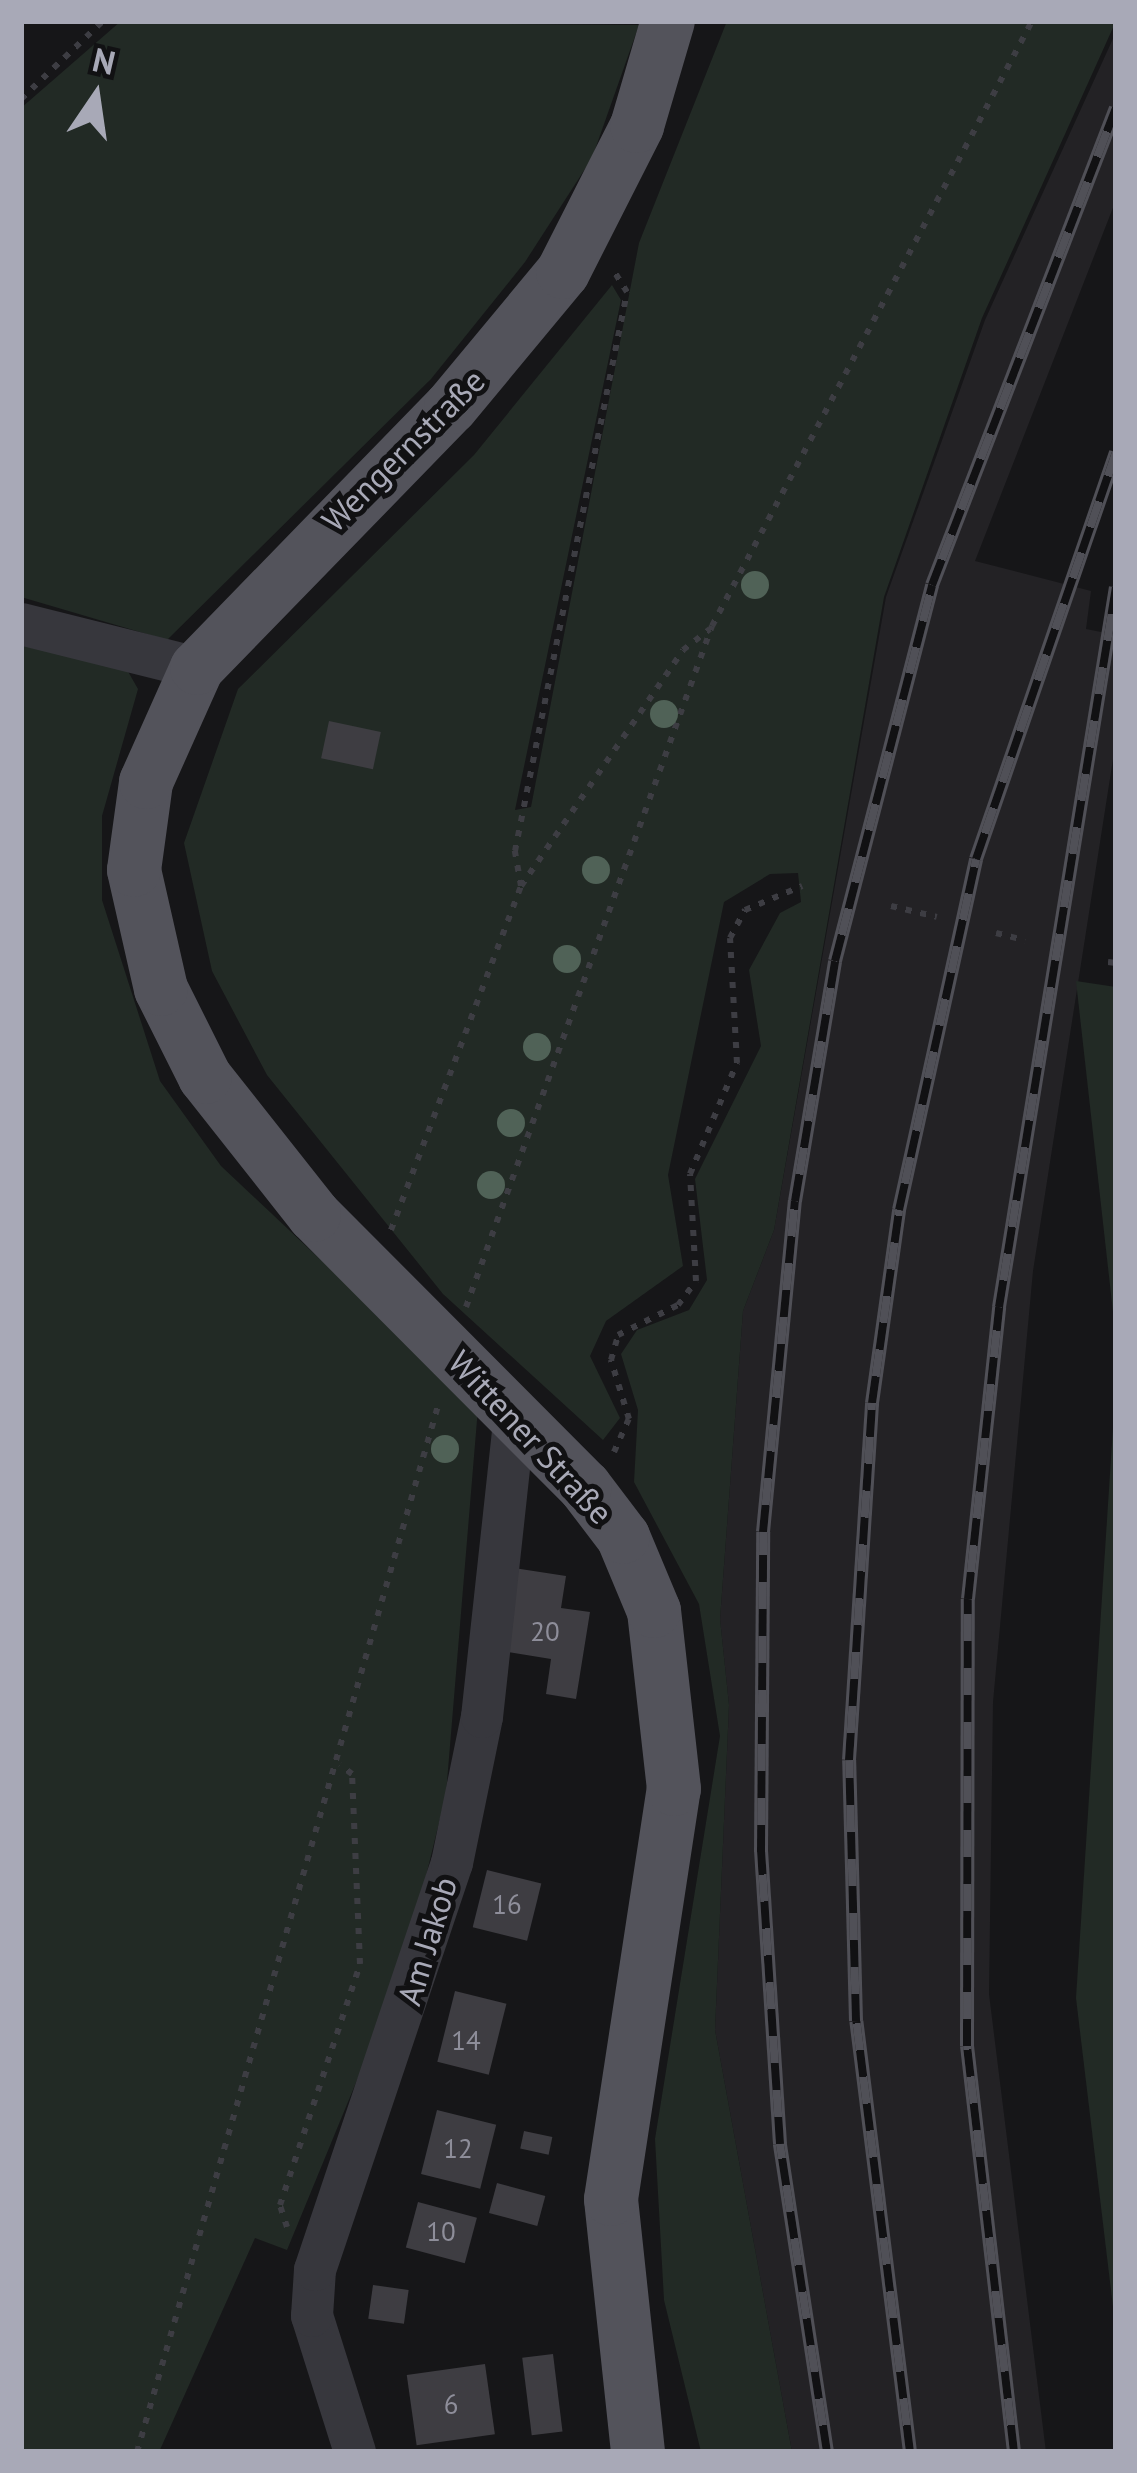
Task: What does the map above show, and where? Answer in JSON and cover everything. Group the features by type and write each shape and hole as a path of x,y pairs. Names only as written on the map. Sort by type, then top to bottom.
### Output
{"main road":[{"name":"Wengernstraße","path":"134,870 146,782 197,668 491,364 588,229 638,126 668,21"},
{"name":"Wittener Straße","path":"134,870 161,989 205,1077 314,1215 515,1414 623,1537 654,1611 672,1705 670,1827 629,2032 611,2199 638,2452"}],"street":[{"path":"21,624 197,668"},
{"name":"Am Jakob","path":"355,2452 311,2316 315,2270 452,1863 482,1717 515,1414"}],"path":[{"path":"21,99 104,21"},
{"path":"464,1314 487,1237 712,626 1032,21"},
{"path":"521,886 518,828 627,292 588,229"},
{"path":"385,1240 521,886 683,650 712,626"},
{"path":"609,1460 628,1419 611,1360 618,1335 678,1305 696,1281 690,1174 737,1064 730,938 745,910 802,886"},
{"path":"891,906 937,917"},
{"path":"996,933 1025,940"},
{"path":"137,2452 340,1765 435,1417"},
{"path":"315,2270 280,2205 360,1964 352,1774 340,1765"}],"shaded area":[{"path":"121,21 639,25 592,158 525,262 431,379 167,640 21,597 21,108"},
{"path":"727,21 1116,21 982,318 884,597 774,1230 743,1311 720,1619 729,1705 715,2030 792,2452 701,2452 664,2300 655,2139 720,1736 699,1604 634,1482 638,1410 621,1354 637,1330 689,1310 707,1280 695,1179 761,1046 749,970 780,913 801,902 798,873 770,874 724,902 668,1175 683,1266 606,1321 590,1356 620,1418 603,1440 443,1294 267,1075 212,971 184,843 238,689 474,455 612,285 621,300 515,810 531,807 639,243"},
{"path":"1116,32 1116,200 975,561 1091,591 1086,629 1116,635 1116,740 1033,1271 993,1702 989,1994 1046,2452 792,2452 715,2030 729,1705 720,1619 743,1311 774,1230 886,597 985,320"},
{"path":"21,639 126,668 138,689 102,816 102,900 160,1081 221,1166 478,1408 446,1794 404,1966 287,2250 255,2238 159,2452 21,2452"},
{"path":"1076,981 1116,987 1116,1339"},
{"path":"1116,1381 1116,2332 1076,1998"}],"building":[{"path":"329,721 381,732 373,769 321,758"},
{"path":"514,1568 566,1576 561,1608 590,1612 576,1699 546,1694 551,1659 501,1651"},
{"path":"487,1870 541,1884 527,1941 473,1927"},
{"path":"455,1991 506,2004 489,2075 437,2062"},
{"path":"437,2110 496,2125 480,2189 421,2174"},
{"path":"524,2131 552,2137 549,2155 520,2149"},
{"path":"497,2183 545,2196 537,2226 489,2213"},
{"path":"418,2202 477,2218 465,2263 406,2247"},
{"path":"373,2285 409,2290 404,2324 368,2319"},
{"path":"553,2354 563,2431 532,2435 522,2358"},
{"path":"485,2364 495,2434 417,2445 407,2375"}],"railway":[{"path":"827,2452 780,2144 761,1852 763,1532 795,1201 835,961 932,585 1116,108"},
{"path":"910,2452 856,2021 849,1760 872,1403 899,1210 976,859 1116,452"},
{"path":"1014,2452 967,2046 968,1599 999,1307 1116,587"}]}
